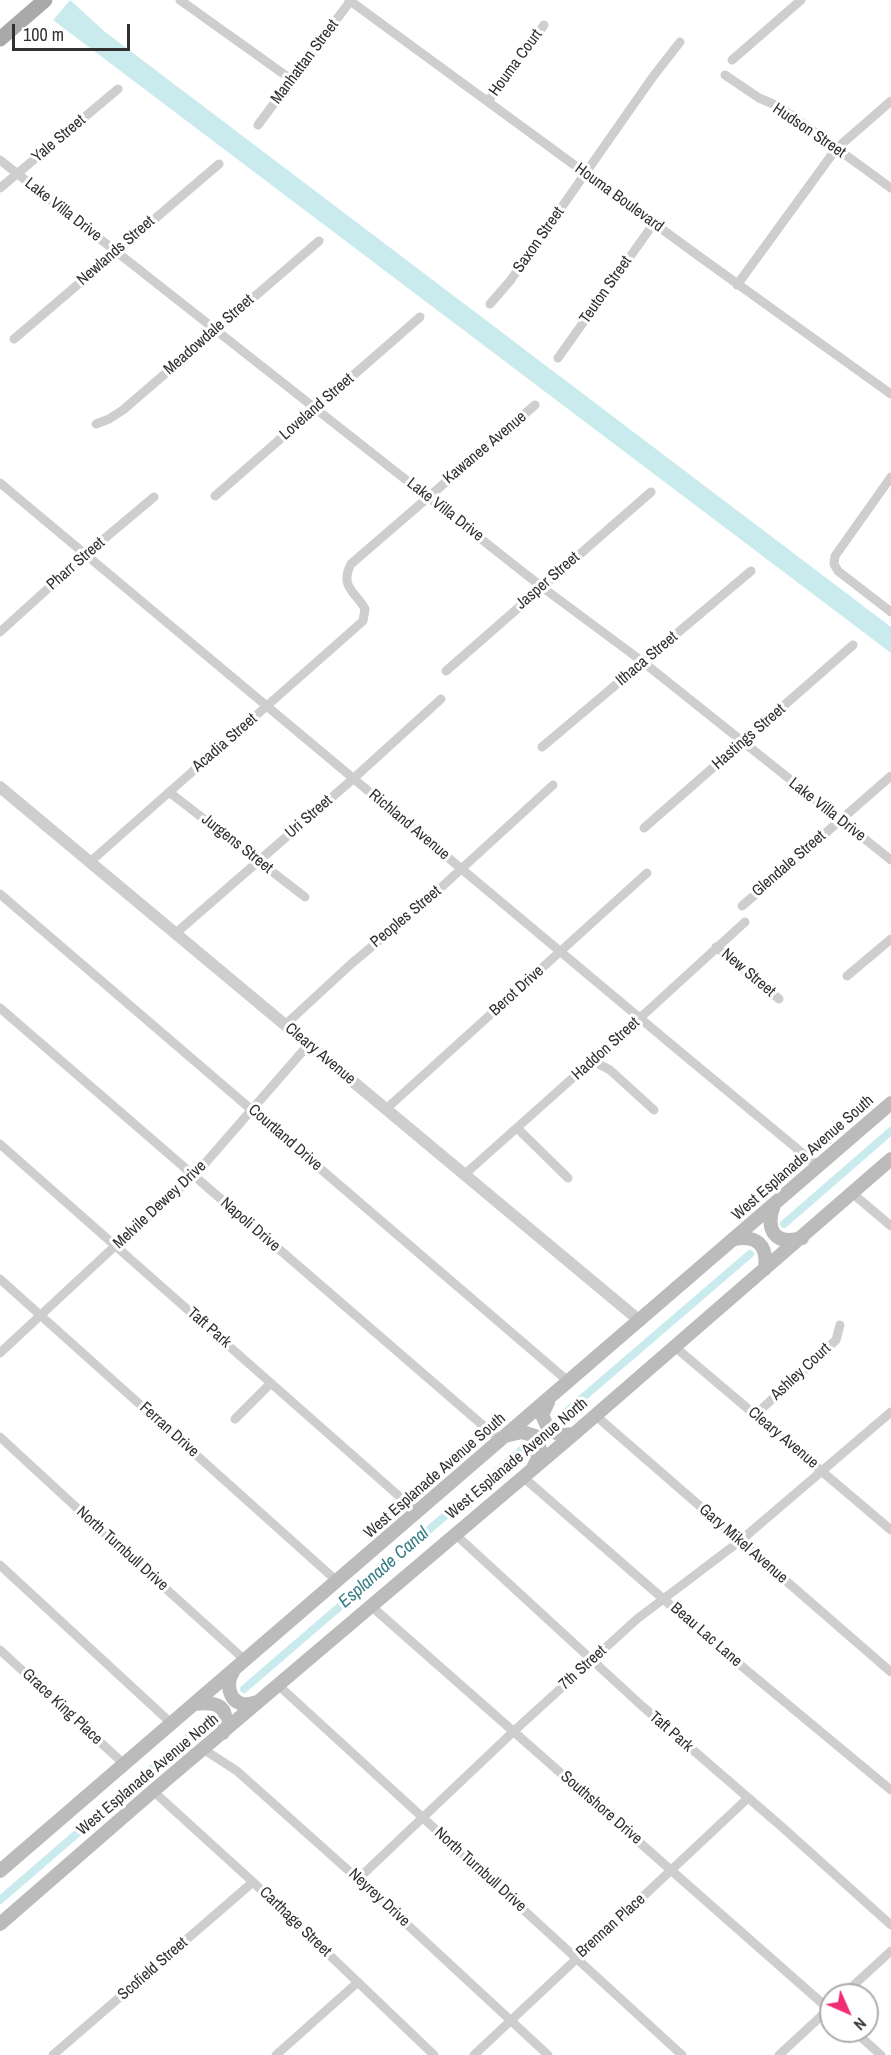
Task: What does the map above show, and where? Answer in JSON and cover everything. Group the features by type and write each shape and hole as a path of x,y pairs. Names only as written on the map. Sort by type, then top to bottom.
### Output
{"main road":[{"path":"0,39 45,0"},
{"name":"West Esplanade Avenue South","path":"0,1871 891,1103"},
{"name":"West Esplanade Avenue North","path":"0,1924 153,1791 574,1434 891,1159"},
{"path":"774,1205 770,1224 772,1231 783,1240 791,1241 802,1238"},
{"path":"734,1239 752,1239 761,1245 766,1258 765,1269"},
{"path":"548,1400 542,1415 549,1430 561,1435 574,1434"},
{"path":"504,1438 522,1432 535,1436 540,1452 529,1472"},
{"path":"235,1670 229,1677 230,1692 234,1701 247,1705 259,1701"},
{"path":"194,1704 216,1703 222,1708 227,1721 223,1733"}],"street":[{"path":"180,0 292,80"},
{"name":"Manhattan Street","path":"258,125 350,0"},
{"name":"Houma Boulevard","path":"350,0 737,285 891,394"},
{"path":"732,60 801,0"},
{"name":"Houma Court","path":"488,101 544,25"},
{"path":"586,173 680,42"},
{"name":"Hudson Street","path":"725,75 759,98 780,107 891,188"},
{"name":"Yale Street","path":"0,188 118,89"},
{"path":"737,285 836,148 891,101"},
{"name":"Lake Villa Drive","path":"0,160 542,587 643,662 891,860"},
{"name":"Newlands Street","path":"15,339 219,164"},
{"name":"Saxon Street","path":"490,304 510,280 586,173"},
{"name":"Teuton Street","path":"558,358 654,223"},
{"name":"Meadowdale Street","path":"96,424 123,410 320,241"},
{"name":"Loveland Street","path":"215,495 420,318"},
{"name":"Kawanee Avenue","path":"360,624 366,613 348,588 347,572 351,564 535,405"},
{"path":"891,477 835,556 834,564 838,571 891,612"},
{"name":"Richland Avenue","path":"0,483 819,1166"},
{"name":"Jasper Street","path":"446,671 651,492"},
{"name":"Pharr Street","path":"0,632 86,554 154,497"},
{"name":"Ithaca Street","path":"542,747 751,571"},
{"name":"Acadia Street","path":"90,862 360,624"},
{"name":"Hastings Street","path":"644,828 853,645"},
{"name":"Uri Street","path":"176,933 441,699"},
{"name":"Glendale Street","path":"742,906 891,776"},
{"name":"Peoples Street","path":"285,1025 351,964 423,904 553,785"},
{"name":"Cleary Avenue","path":"0,787 640,1321"},
{"name":"Jurgens Street","path":"169,792 305,897"},
{"name":"Berot Drive","path":"386,1109 647,873"},
{"name":"Courtland Drive","path":"0,894 569,1382"},
{"name":"Haddon Street","path":"465,1174 744,922"},
{"path":"847,976 891,939"},
{"name":"New Street","path":"716,947 779,999"},
{"name":"Napoli Drive","path":"0,1008 194,1176 504,1438"},
{"name":"Melvile Dewey Drive","path":"0,1353 194,1176 309,1044"},
{"path":"593,1060 610,1070 654,1110"},
{"path":"517,1128 568,1178"},
{"name":"Taft Park","path":"0,1144 417,1512"},
{"path":"852,1193 891,1226"},
{"name":"Ferran Drive","path":"0,1279 338,1582"},
{"name":"Ashley Court","path":"755,1415 836,1340 840,1325"},
{"name":"Cleary Avenue","path":"675,1347 891,1530"},
{"path":"235,1419 271,1383"},
{"name":"7th Street","path":"358,1879 514,1731 637,1619 740,1541 891,1412"},
{"name":"Gary Mikel Avenue","path":"595,1415 890,1670"},
{"name":"North Turnbull Drive","path":"0,1437 246,1661"},
{"name":"Beau Lac Lane","path":"529,1472 721,1649 891,1790"},
{"name":"Taft Park","path":"455,1534 642,1706 891,1925"},
{"path":"0,1565 171,1723"},
{"name":"Southshore Drive","path":"371,1606 819,1999"},
{"name":"Grace King Place","path":"0,1650 124,1764"},
{"name":"North Turnbull Drive","path":"278,1685 682,2055"},
{"name":"Neyrey Drive","path":"203,1749 237,1771 358,1879 548,2055"},
{"name":"Carthage Street","path":"153,1791 253,1882 434,2055"},
{"name":"Brennan Place","path":"474,2055 748,1797"},
{"name":"Scofield Street","path":"57,2054 253,1882"},
{"path":"856,1983 891,1951"},
{"path":"276,2055 358,1982"},
{"path":"779,2055 819,2019"},
{"path":"868,2043 881,2055"}],"water":[{"path":"70,0 104,31 891,627 891,653 53,20"}],"waterway":[{"name":"Esplanade Canal","path":"784,1224 891,1131"},
{"name":"Esplanade Canal","path":"559,1418 750,1254"},
{"name":"Esplanade Canal","path":"244,1689 525,1447"},
{"name":"Esplanade Canal","path":"0,1900 212,1717"}]}
